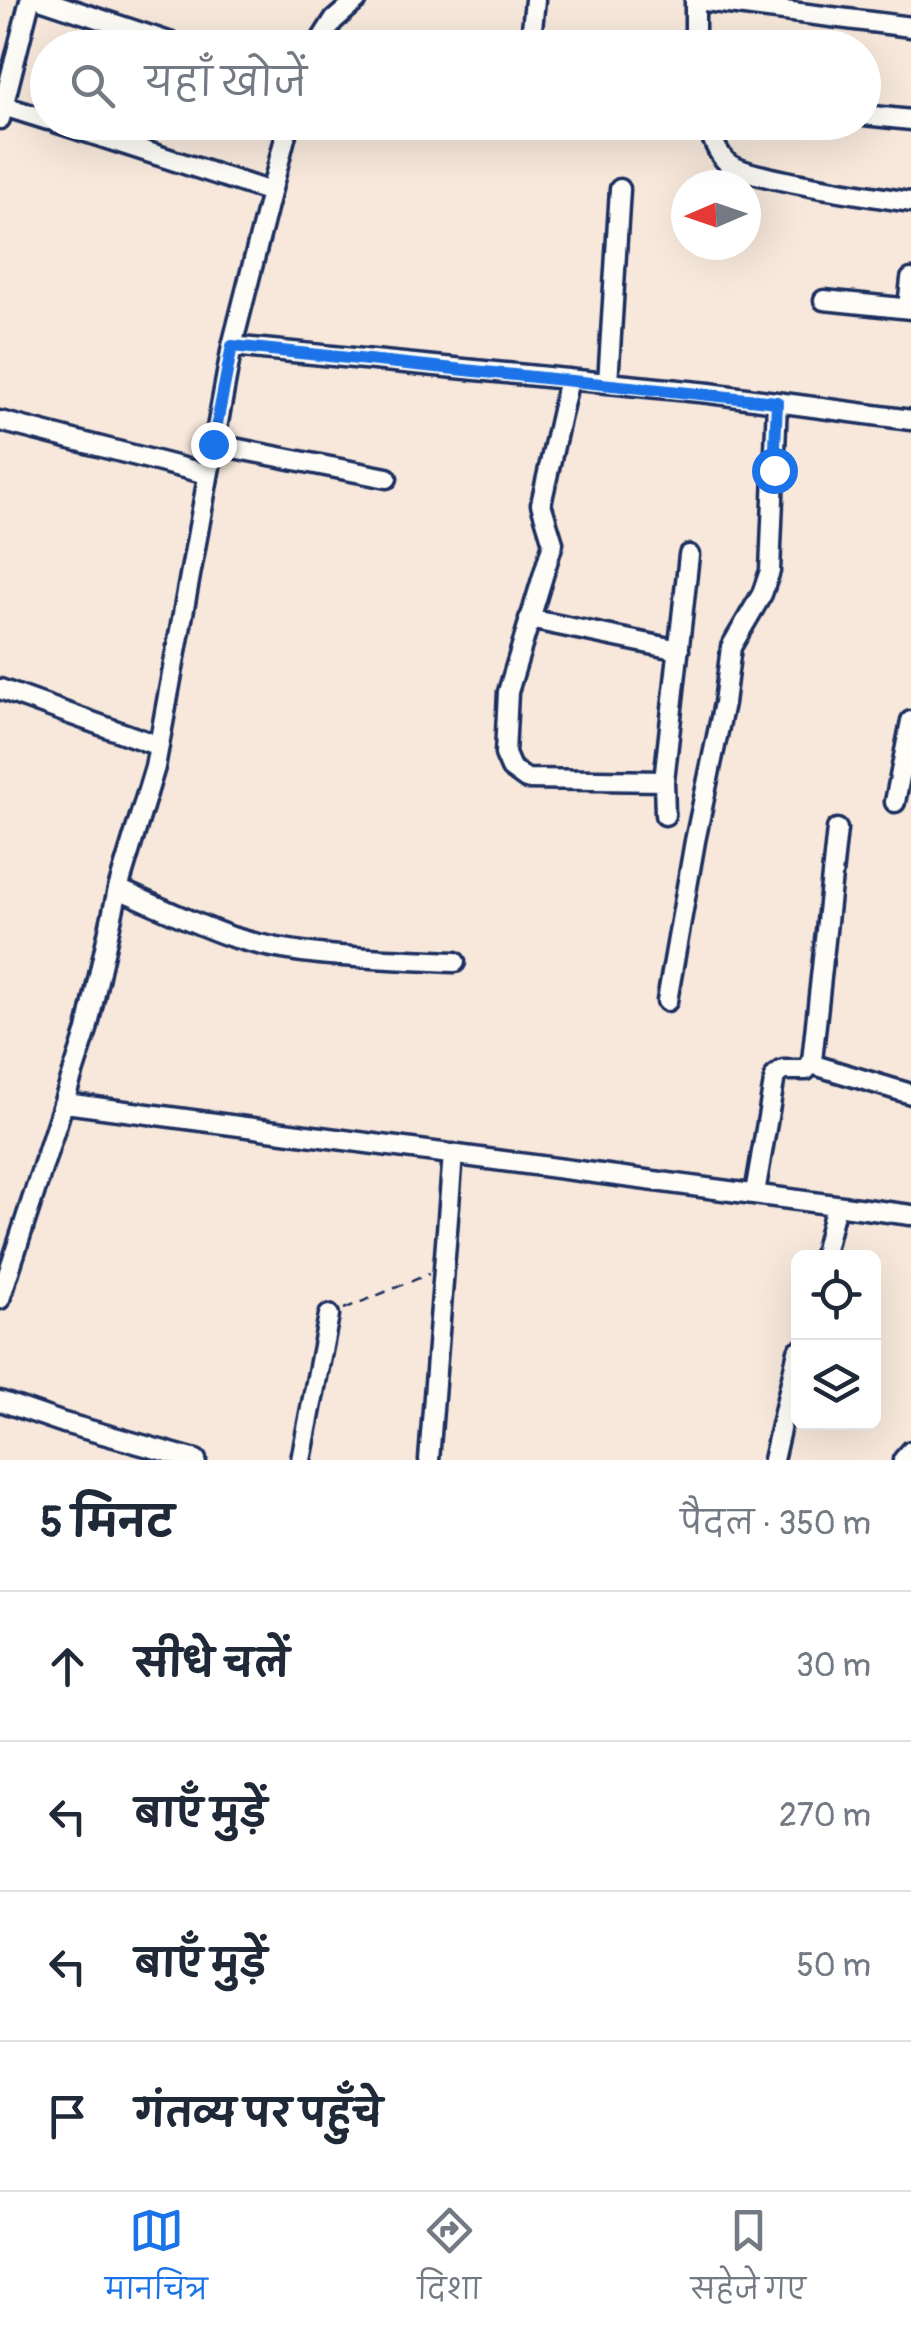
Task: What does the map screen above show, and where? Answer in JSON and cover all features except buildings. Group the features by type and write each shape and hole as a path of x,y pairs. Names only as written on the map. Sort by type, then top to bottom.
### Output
{"street":[{"path":"30,0 1,110 30,116"},
{"path":"44,0 133,30"},
{"path":"328,30 357,0"},
{"path":"532,30 535,0"},
{"path":"695,30 696,0 911,27"},
{"path":"881,116 911,120"},
{"path":"111,140 271,192"},
{"path":"0,1299 87,1030 118,889 159,746 232,346 284,140"},
{"path":"713,140 718,152 735,168 911,202"},
{"path":"608,383 620,189"},
{"path":"824,300 910,308 911,279"},
{"path":"232,346 608,383 911,420"},
{"path":"569,380 541,504 554,543 508,692 505,754 511,768 526,779 664,781"},
{"path":"667,1001 724,703 731,647 762,594 770,571 777,402"},
{"path":"0,421 208,474"},
{"path":"213,444 387,478"},
{"path":"665,815 664,781 689,555"},
{"path":"529,620 679,650"},
{"path":"0,689 159,746"},
{"path":"895,802 911,721"},
{"path":"754,1193 775,1076 783,1070 806,1070 811,1064 838,828"},
{"path":"118,889 222,933 266,945 350,957 455,962"},
{"path":"811,1064 911,1094"},
{"path":"65,1103 911,1215"},
{"path":"429,1460 453,1154"},
{"path":"825,1250 836,1205"},
{"path":"301,1460 329,1315"},
{"path":"773,1460 791,1382"},
{"path":"0,1401 64,1424 196,1460"},
{"path":"903,1460 911,1451"}],"path":[{"path":"329,1315 443,1268"}],"route":[{"path":"213,444 232,346 777,402 774,470"}]}
